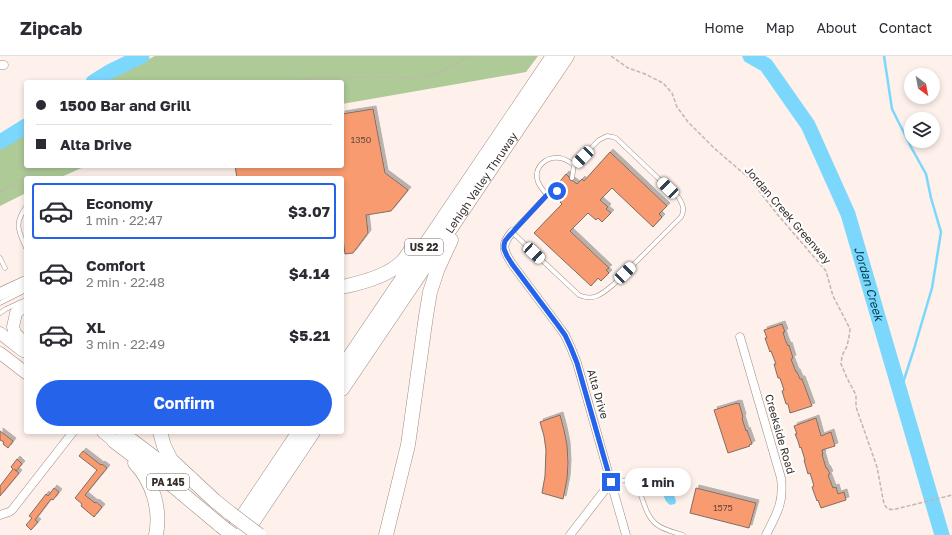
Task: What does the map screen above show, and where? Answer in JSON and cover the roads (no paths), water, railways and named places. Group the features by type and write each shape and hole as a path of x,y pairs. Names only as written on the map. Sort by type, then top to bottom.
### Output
{"highway":[{"name":"Lehigh Valley Thruway","path":"344,365 553,56"},
{"name":"Lehigh Valley Thruway","path":"344,386 567,56"},
{"path":"344,287 372,279 388,272 402,262 506,126"},
{"path":"386,535 408,445 430,292 438,268 468,203"},
{"path":"161,434 164,446 171,460 215,501"},
{"path":"226,530 298,434"},
{"path":"244,535 312,434"},
{"path":"119,435 149,482 157,511 158,526 156,535"},
{"name":"PA 145","path":"119,435 172,485 233,535"},
{"name":"PA 145","path":"215,501 258,535"}],"main road":[{"path":"0,294 24,283"},
{"path":"24,306 16,313 13,327 15,333 24,343"},
{"path":"0,332 24,351"},
{"path":"0,352 24,371"},
{"name":"PA 145","path":"119,435 151,455 215,501"}],"street":[{"name":"Alta Drive","path":"512,232 505,241 504,249 512,264 565,335 577,363 626,535"},
{"name":"Creekside Road","path":"740,337 782,478 783,489 780,507 766,535"},
{"path":"0,515 12,510 71,434"},
{"path":"570,535 611,482"}],"lane":[{"path":"557,191 547,195 512,232 579,295 590,298 606,291 614,284 683,214 684,209 678,198 613,137 607,136 600,140 574,165 572,178"},
{"path":"547,195 540,187 538,182 537,172 540,165 545,161 560,158 567,160 574,165"},
{"path":"24,210 21,214 18,226 24,242"},
{"path":"0,258 5,268"},
{"path":"0,303 24,291"},
{"path":"0,313 24,301"},
{"path":"611,482 628,480 635,482 648,514 656,524 668,531 683,535"}],"water":[{"path":"668,480 675,483 677,486 674,495 676,501 675,504 670,505 666,501 664,494 664,485 669,481"}],"waterway":[{"name":"Jordan Creek","path":"96,80 142,56"},
{"name":"Jordan Creek","path":"750,56 766,65 808,125 848,214 942,535"},
{"path":"884,56 892,109 926,174 941,232 932,288 900,392"},
{"name":"Jordan Creek","path":"0,142 24,127"}]}
